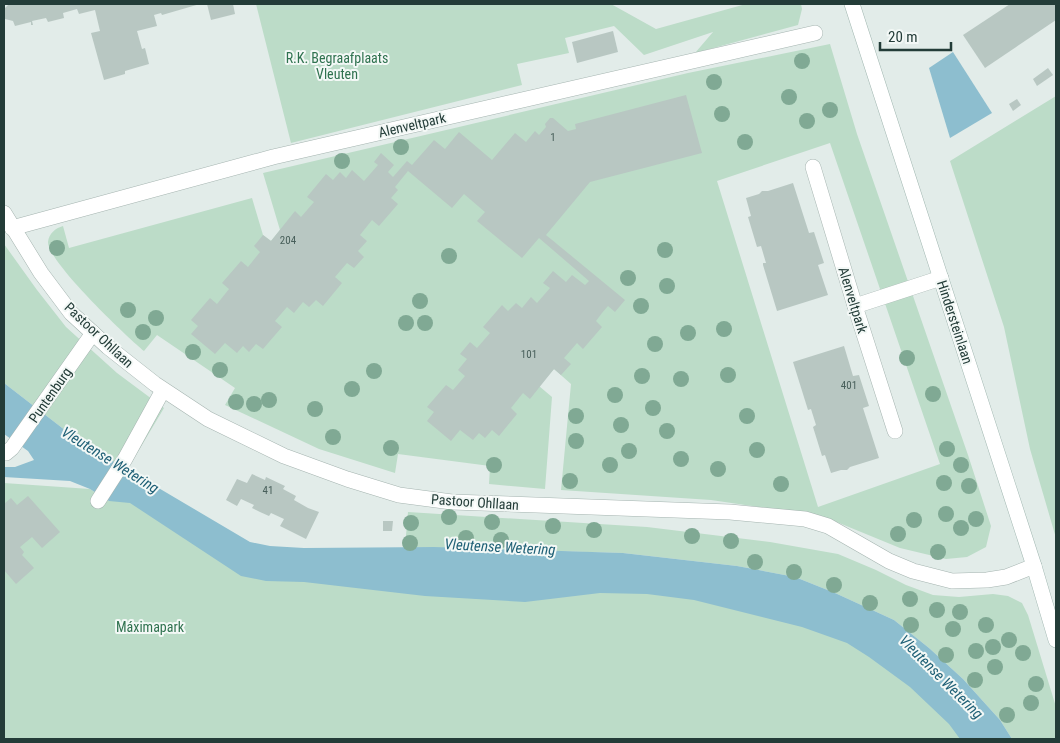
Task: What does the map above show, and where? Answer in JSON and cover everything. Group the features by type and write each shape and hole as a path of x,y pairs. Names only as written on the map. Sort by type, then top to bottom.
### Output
{"street":[{"name":"Hindersteinlaan","path":"852,4 1034,566 1056,640"},
{"name":"Alenveltpark","path":"12,228 273,157 815,33"},
{"name":"Alenveltpark","path":"813,167 895,431"},
{"name":"Pastoor Ohllaan","path":"4,213 41,273 71,313 108,347 163,390 208,419 284,456 398,495 452,502 730,512 805,519 828,526 889,561 913,571 952,581 987,580 1006,577 1034,566"},
{"path":"855,306 941,278"},
{"name":"Puntenburg","path":"8,450 42,407 93,333"},
{"path":"98,501 125,459 163,390"}],"green space":[{"name":"R.K. Begraafplaats Vleuten","path":"256,4 611,4 656,29 746,4 801,4 802,9 798,25 695,53 713,32 644,55 614,26 565,38 569,53 517,64 522,85 291,143"},
{"path":"830,44 857,134 991,526 986,547 967,557 946,559 900,548 822,516 711,500 561,490 571,384 554,369 539,386 552,397 545,489 489,484 490,466 398,454 395,473 319,449 225,405 235,388 157,335 144,351 74,281 51,252 48,242 53,231 63,226 69,248 252,198 263,235 271,241 280,230 263,173 688,73","holes":["830,143 940,464 818,507 717,181"]},
{"path":"1056,96 1056,538 1030,449 1004,327 950,161"},
{"path":"4,244 66,327 117,373 164,408 127,470 79,441 4,383"},
{"name":"Máximapark","path":"4,483 90,489 109,501 135,494 262,557 802,601 985,739 4,739"},
{"path":"408,512 647,527 770,542 838,554 906,585 933,595 959,597 993,594 1008,596 1022,603 1028,615 1056,707 1056,739 1012,739 1000,720 963,679 894,620 795,577 737,566 623,553 405,547"}],"water":[{"path":"953,52 992,113 950,138 929,68"},
{"name":"Vleutense Wetering","path":"4,383 79,441 250,542 270,546 304,548 434,547 623,553 737,566 795,577 894,620 963,679 1000,720 1012,739 960,739 949,724 910,687 847,643 802,627 694,600 647,594 600,593 525,602 425,596 304,582 266,581 241,576 130,503 109,501 90,489 70,481 4,477 4,467 15,467 34,460 28,451 4,434"}],"building":[{"path":"9,4 200,4 162,15 161,13 154,15 157,26 137,31 142,49 145,48 149,64 104,80 91,33 100,31 95,10 79,14 77,9 63,13 64,18 48,22 46,18 32,21 33,25 31,25 31,22 15,26 13,21 5,19 4,16 4,9"},
{"path":"207,4 233,4 235,14 211,20"},
{"path":"1010,4 1056,4 1056,20 985,68 963,35"},
{"path":"613,31 618,52 577,63 572,42"},
{"path":"1048,68 1053,75 1037,86 1033,79"},
{"path":"686,95 702,153 590,182 546,235 625,300 615,312 608,306 602,313 596,321 602,327 583,349 577,343 564,358 571,364 561,375 554,369 530,399 523,393 511,408 517,414 499,436 492,430 485,438 479,433 473,440 460,430 451,441 427,421 434,412 427,407 446,385 453,390 465,376 458,370 467,359 460,354 470,342 477,348 490,333 483,327 502,305 508,311 516,303 522,308 531,297 537,303 550,288 543,283 553,271 566,282 572,275 585,285 589,281 539,238 522,258 477,221 485,212 464,194 452,208 408,171 395,187 398,190 391,198 398,204 379,226 372,220 360,235 367,241 358,251 364,257 354,268 347,263 335,277 342,283 323,306 316,300 309,307 303,302 294,313 287,307 275,321 282,327 263,349 256,344 249,352 243,346 237,353 225,343 215,354 191,334 198,326 191,320 210,298 217,304 229,289 222,283 241,261 248,267 260,252 254,246 263,235 271,241 295,211 301,217 314,202 307,197 326,174 333,180 340,172 346,178 352,170 364,181 378,165 374,162 381,153 394,165 388,172 393,177 407,161 412,165 434,140 445,149 459,132 492,160 515,133 526,142 535,131 539,135 546,127 545,124 550,118 553,118 568,131 576,129 575,124"},
{"path":"1017,99 1021,105 1013,111 1009,104"},
{"path":"793,183 809,233 814,232 824,263 818,265 828,295 777,311 763,265 763,263 766,263 761,246 757,247 748,217 751,216 746,198 759,194 762,191"},
{"path":"844,346 853,376 859,375 869,406 863,408 879,458 850,467 847,470 831,473 825,455 822,456 813,427 816,425 811,409 808,410 793,362"},
{"path":"252,474 265,480 266,477 285,486 283,489 296,496 294,500 319,512 306,539 280,526 284,519 271,513 269,516 260,512 252,508 254,505 241,499 237,506 226,500 237,479 247,483"},
{"path":"28,496 60,532 42,548 32,537 20,547 24,552 22,555 34,568 16,584 4,570 4,504 11,498 17,505"},
{"path":"383,521 393,521 392,531 383,531"}]}
